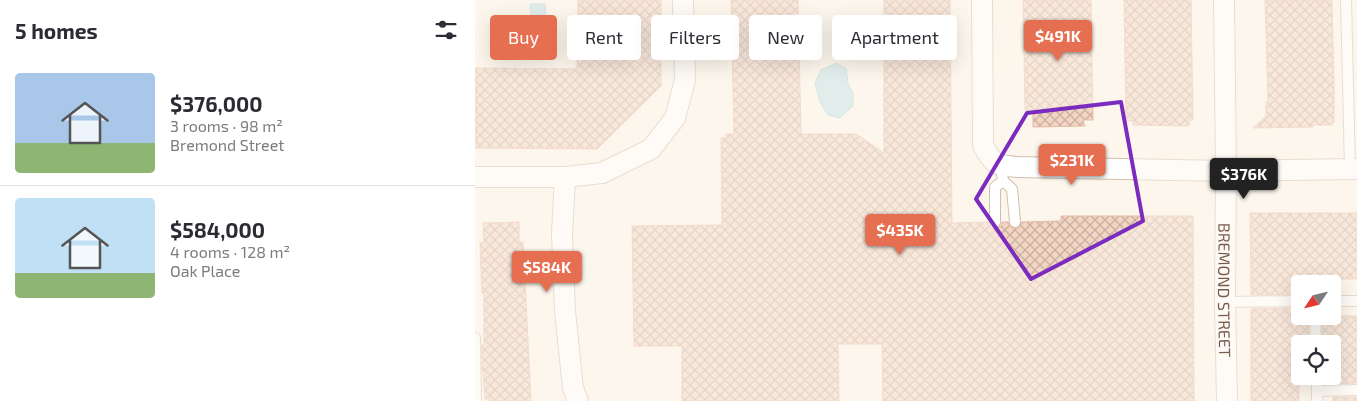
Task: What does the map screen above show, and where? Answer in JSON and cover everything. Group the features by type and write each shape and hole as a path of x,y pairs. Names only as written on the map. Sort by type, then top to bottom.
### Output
{"street":[{"path":"475,177 565,177 601,173 651,149 675,118 685,80 683,0"},
{"path":"982,0 983,145 991,160 1002,173 1027,167 1227,171 1354,169"},
{"name":"BREMOND STREET","path":"1224,0 1227,171 1225,302 1227,401"},
{"path":"565,177 562,234 565,311 573,388 579,401"}],"lane":[{"path":"1345,0 1354,169"},
{"path":"1002,173 1012,189 1015,222"},
{"path":"995,222 995,187 1002,173"},
{"path":"1225,302 1291,301"},
{"path":"1341,301 1357,301"},
{"path":"475,338 476,401"},
{"path":"1317,396 1357,390"}],"highlighted area":[{"path":"1121,102 1143,221 1031,279 976,199 1027,113"}],"water":[{"path":"530,4 545,4 546,15 531,15"},
{"path":"836,63 846,68 848,84 853,93 853,106 840,118 828,115 820,102 815,83 821,70"}],"building":[{"path":"578,0 661,0 661,15 651,15 651,60 661,60 661,86 597,149 475,148 475,68 577,69 577,60 641,60 641,15 578,15"},
{"path":"731,0 798,0 798,15 749,15 749,60 799,60 801,134 856,134 884,153 884,60 951,60 952,223 988,222 991,228 995,229 1001,226 1002,222 1008,222 1015,229 1022,222 1061,221 1061,216 1193,216 1194,401 883,401 882,344 838,344 839,401 682,401 682,346 634,346 632,226 722,225 721,138 727,138 726,134 734,134 732,60 739,60 739,15 731,15"},
{"path":"884,0 950,0 950,15 884,15"},
{"path":"1023,0 1091,0 1093,120 1083,120 1085,126 1033,127 1033,111 1025,110"},
{"path":"1124,0 1191,0 1193,120 1189,120 1189,126 1133,125 1133,121 1126,121"},
{"path":"1265,0 1332,0 1334,123 1332,125 1253,128 1266,116 1266,102 1268,102"},
{"path":"1250,213 1357,213 1357,279 1341,279 1341,275 1291,275 1291,294 1251,295"},
{"path":"519,222 519,242 523,242 531,401 489,401 489,399 485,399 482,370 484,294 482,293 480,243 484,243 483,223"},
{"path":"1291,308 1291,325 1308,325 1309,335 1291,335 1291,385 1299,385 1299,401 1251,401 1251,309"},
{"path":"1341,316 1357,316 1357,383 1341,384 1341,335 1323,335 1322,325 1341,325"},
{"path":"1333,397 1357,397 1357,401 1333,401"}]}
